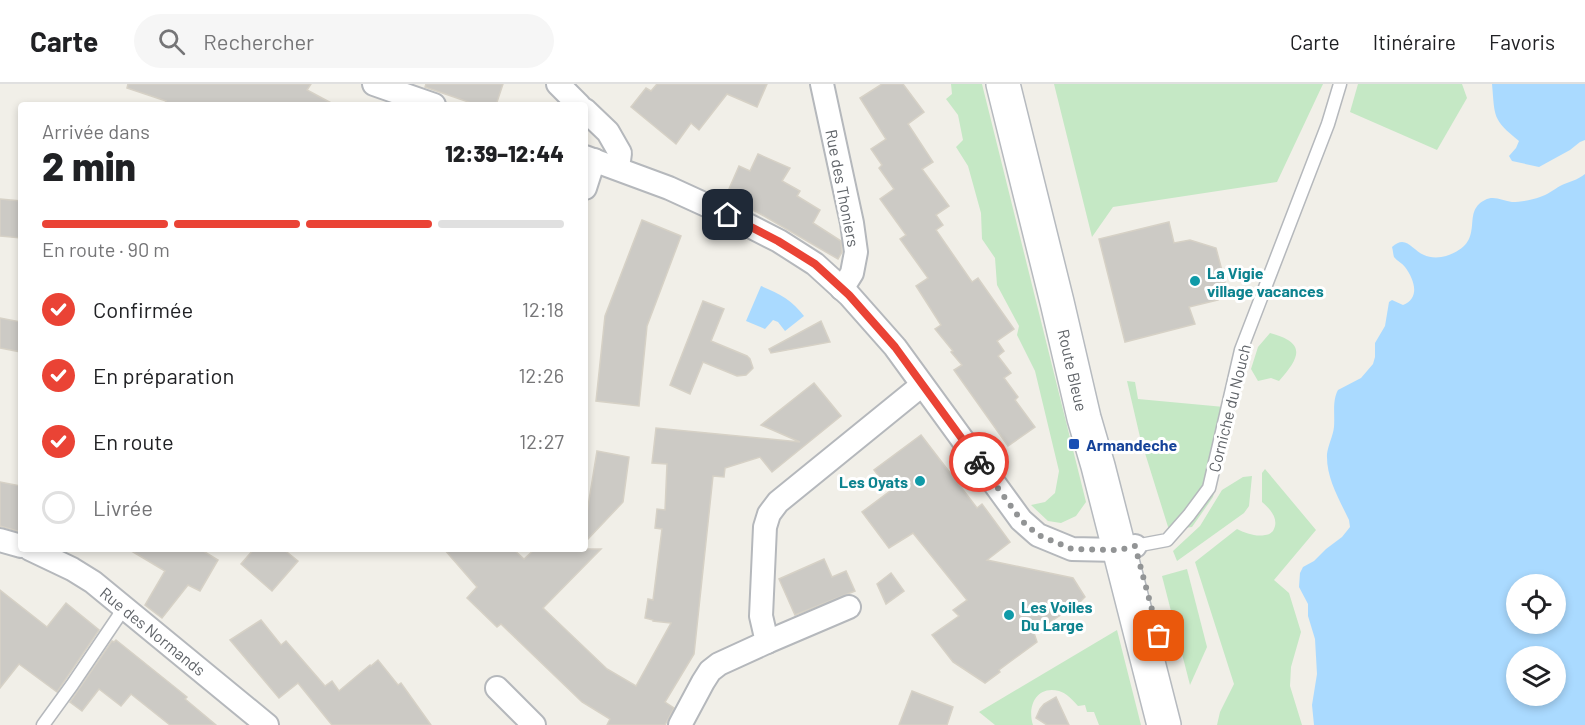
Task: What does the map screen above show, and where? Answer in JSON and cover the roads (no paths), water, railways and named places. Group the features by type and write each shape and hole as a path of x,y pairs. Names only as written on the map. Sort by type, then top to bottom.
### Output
{"street":[{"path":"374,84 425,102"},
{"path":"558,84 576,102"},
{"name":"Rue des Thoniers","path":"822,84 852,223 856,252 852,273 842,289"},
{"name":"Route Bleue","path":"1003,84 1084,418 1182,725"},
{"name":"Route Bleue","path":"1024,84 1073,274 1164,725"},
{"path":"588,113 608,132 620,153 618,168"},
{"path":"590,158 669,188 728,215 778,241 815,264 842,289 895,347 1021,520 1038,535 1072,549 1127,548"},
{"path":"767,642 761,616 765,527 769,514 778,502 922,385"},
{"name":"Rue des Normands","path":"0,540 18,545"},
{"name":"Rue des Normands","path":"38,552 93,582 267,725"},
{"path":"680,725 710,671 719,664 849,608"},
{"path":"497,688 534,725"}],"lane":[{"name":"Corniche du Nouch","path":"1127,548 1167,540 1209,488 1241,350 1328,124 1340,84"},
{"path":"43,725 118,617 123,606"}],"water":[{"path":"1492,84 1585,84 1585,140 1539,167 1512,161 1509,156 1519,141 1496,117"},
{"path":"1585,174 1585,725 1314,725 1312,705 1317,674 1315,639 1308,616 1308,604 1299,587 1300,573 1303,567 1314,561 1350,527 1331,480 1327,463 1334,427 1335,399 1338,390 1361,378 1373,364 1375,343 1385,326 1389,302 1392,300 1403,305 1409,302 1414,293 1411,277 1405,267 1394,257 1392,247 1397,243 1405,242 1426,256 1446,256 1467,243 1474,212 1485,200 1495,198 1512,202 1533,199"},
{"path":"761,286 785,298 804,316 785,331 778,322 773,320 765,329 746,321"}],"place":[{"name":"La Vigie village vacances","path":"1195,281"},
{"name":"Armandeche","path":"1074,444"},
{"name":"Les Oyats","path":"920,481"},
{"name":"Les Voiles Du Large","path":"1009,615"}]}
